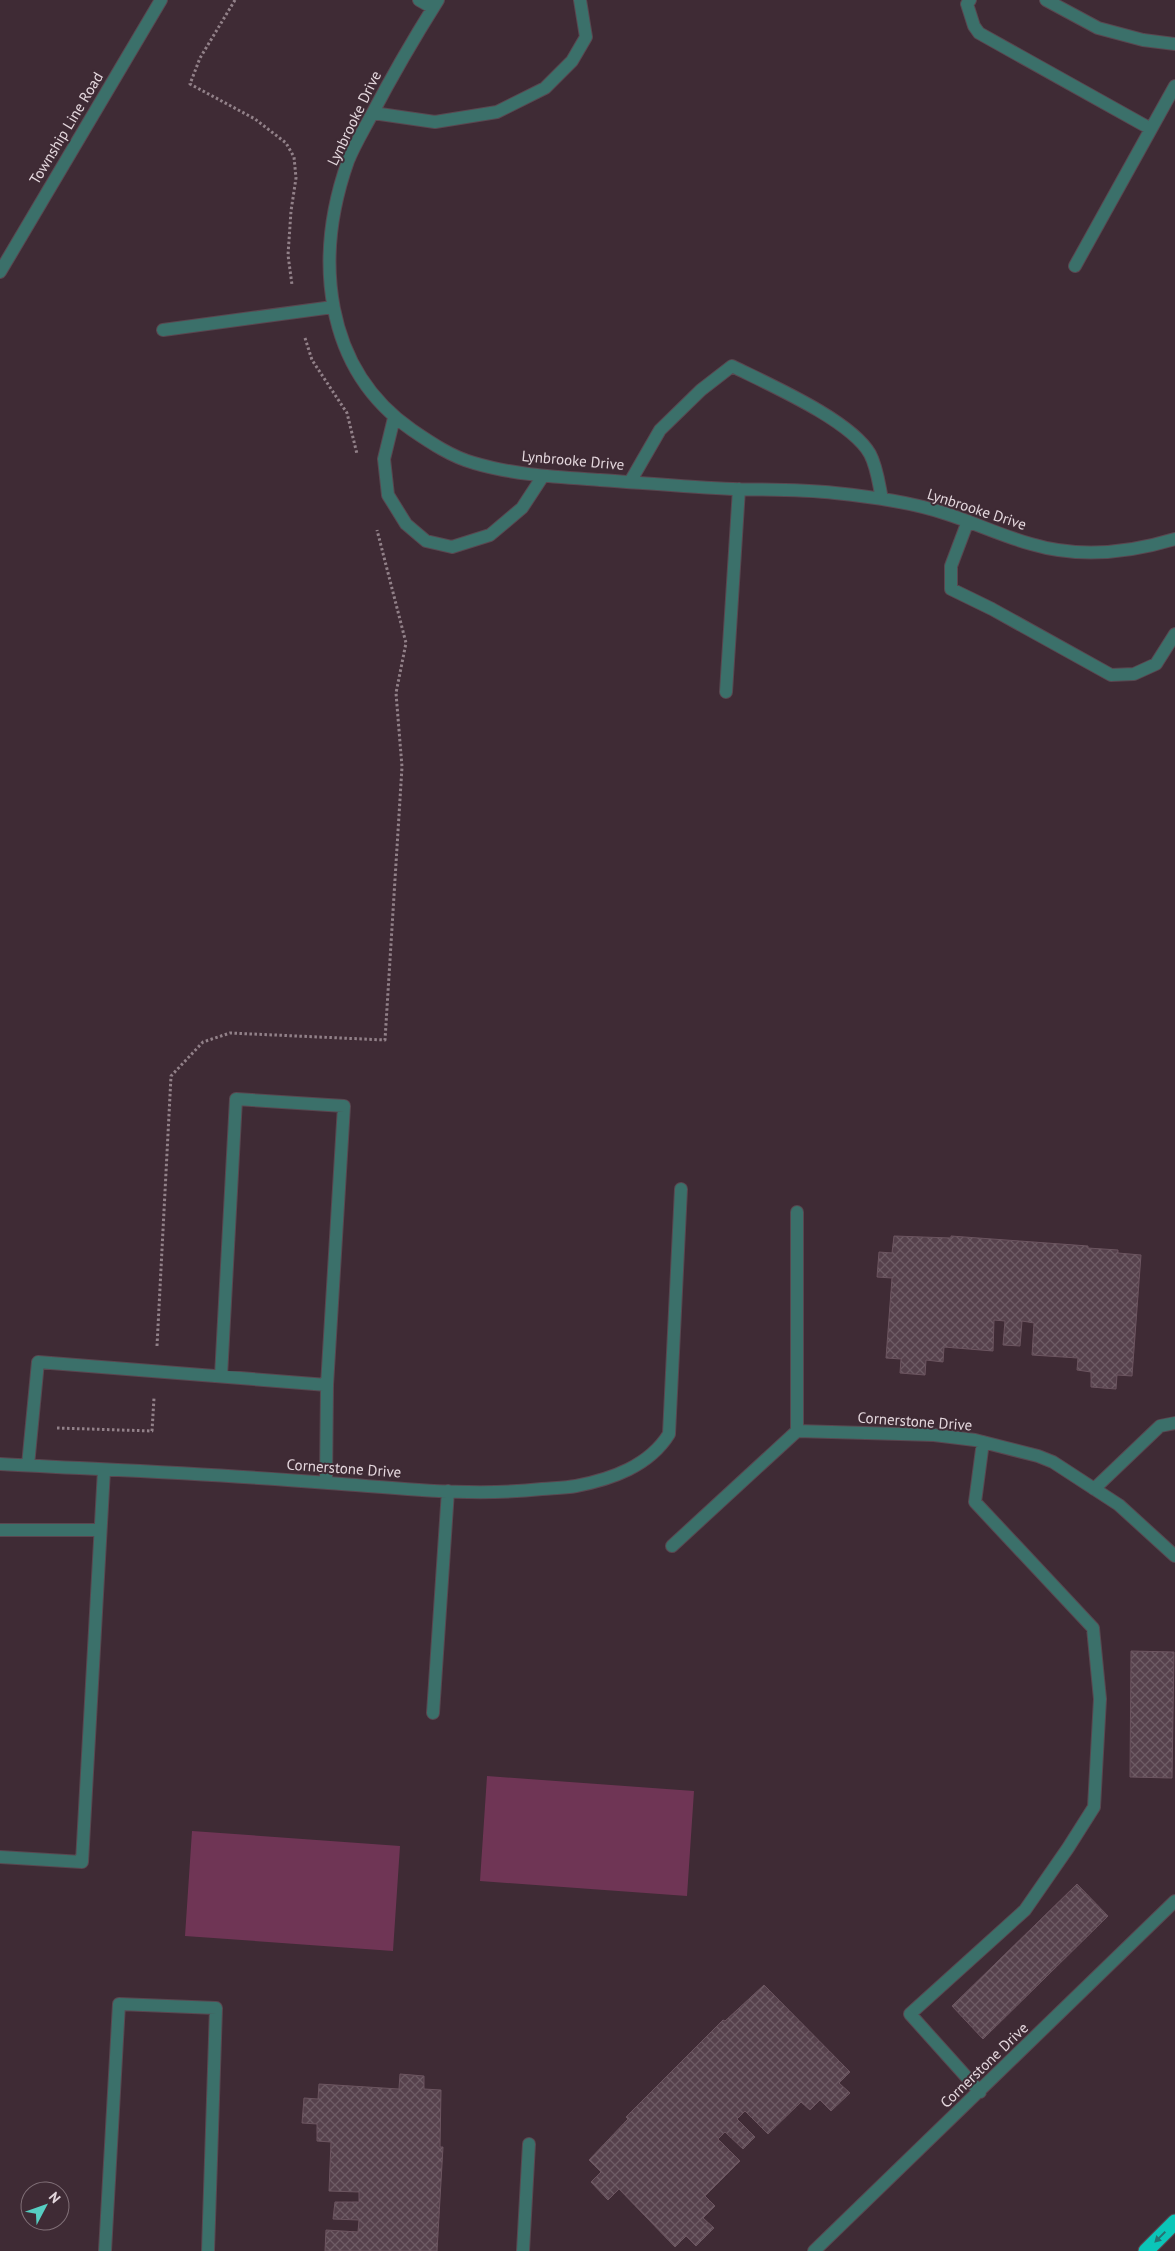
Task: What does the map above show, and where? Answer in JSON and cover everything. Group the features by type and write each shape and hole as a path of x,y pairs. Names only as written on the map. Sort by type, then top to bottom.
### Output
{"highway":[{"path":"1146,2251 1175,2222"}],"street":[{"name":"Township Line Road","path":"0,272 161,0"},
{"path":"419,0 435,4"},
{"path":"373,113 435,122 497,112 544,88 572,61 586,37 580,0"},
{"path":"970,0 967,4 974,26 979,33 1151,129"},
{"path":"1046,0 1098,28 1143,40 1175,44"},
{"name":"Lynbrooke Drive","path":"435,4 349,158 335,202 329,248 333,307 342,344 367,389 394,418 432,444 472,463 543,476 739,489 825,492 882,499 944,513 1033,545 1078,553 1108,552 1153,546 1175,539"},
{"path":"1075,266 1175,86"},
{"path":"163,330 333,307"},
{"path":"630,482 660,430 701,390 732,366 798,398 851,432 870,454 882,499"},
{"path":"394,418 384,459 388,495 406,524 426,541 452,547 490,536 522,508 543,476"},
{"path":"726,692 739,489"},
{"path":"968,522 951,566 951,589 992,609 1111,675 1134,674 1156,664 1175,634"},
{"path":"221,1376 236,1099 344,1106 327,1385 326,1482"},
{"name":"Cornerstone Drive","path":"0,1464 326,1482 448,1492 509,1493 576,1486 630,1470 649,1457 669,1434 681,1189"},
{"path":"672,1546 797,1431 796,1212"},
{"path":"28,1466 38,1362 327,1385"},
{"path":"1094,1489 1160,1426 1175,1423"},
{"name":"Cornerstone Drive","path":"797,1431 934,1435 982,1442 1038,1456 1053,1462 1120,1505 1175,1556"},
{"path":"980,2092 910,2014 1025,1910 1094,1807 1100,1699 1093,1628 975,1502 982,1442"},
{"path":"0,1857 82,1862 104,1470"},
{"path":"433,1713 448,1492"},
{"path":"0,1530 100,1530"},
{"name":"Cornerstone Drive","path":"814,2251 1175,1901"},
{"path":"105,2251 119,2004 216,2008 208,2251"},
{"path":"523,2251 529,2144"}],"path":[{"path":"235,0 200,58 190,84 255,119 286,143 294,158 296,178 291,211 288,255 296,312 312,360 347,413 359,461"},
{"path":"32,1428 152,1431 171,1076 203,1042 230,1033 385,1040 402,767 396,693 406,644 376,528"}],"shaded area":[{"path":"487,1776 694,1791 687,1896 480,1881"},
{"path":"192,1831 400,1846 393,1951 185,1936"}],"building":[{"path":"894,1236 951,1238 951,1236 1088,1246 1088,1248 1118,1250 1118,1253 1141,1255 1132,1376 1117,1375 1116,1389 1091,1387 1091,1372 1077,1370 1078,1358 1032,1355 1034,1323 1022,1321 1020,1346 1003,1345 1005,1321 994,1320 993,1351 944,1347 943,1362 926,1360 925,1375 900,1373 901,1359 886,1358 892,1278 877,1277 879,1252 892,1253"},
{"path":"1131,1651 1174,1652 1172,1778 1130,1777"},
{"path":"1077,1884 1108,1916 983,2039 952,2006"},
{"path":"764,1985 850,2072 839,2083 850,2093 831,2111 820,2100 810,2110 801,2102 768,2134 745,2111 737,2119 755,2137 743,2149 725,2132 718,2139 740,2161 705,2196 715,2206 703,2218 714,2228 696,2246 686,2236 675,2247 619,2189 608,2200 591,2182 601,2172 589,2160 628,2119 626,2117 723,2020 725,2021"},
{"path":"400,2074 424,2076 424,2089 441,2090 440,2147 443,2147 437,2251 325,2251 326,2230 358,2232 359,2220 333,2219 335,2202 359,2202 359,2192 329,2191 331,2142 317,2141 317,2124 302,2123 304,2098 318,2099 319,2084 399,2089"}]}
